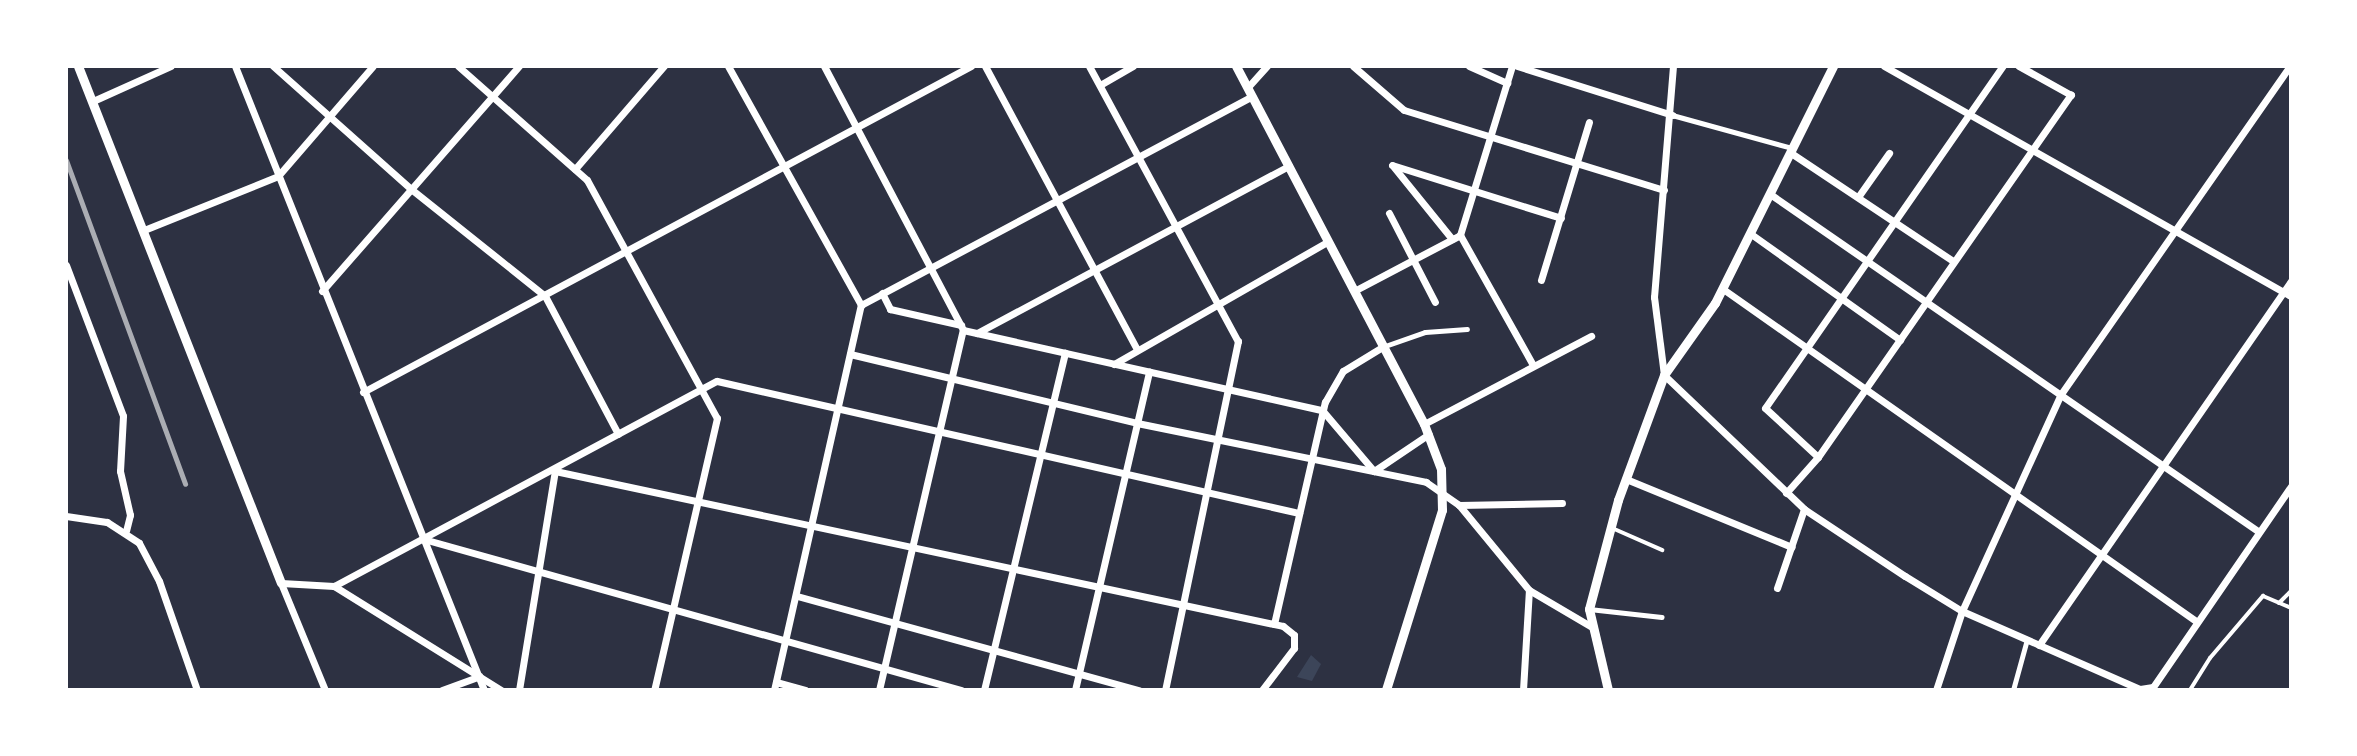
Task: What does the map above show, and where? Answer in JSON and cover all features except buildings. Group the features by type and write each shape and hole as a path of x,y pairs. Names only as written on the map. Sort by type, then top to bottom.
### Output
{"street":[{"path":"78,66 325,690"},
{"path":"93,101 171,66"},
{"path":"235,66 322,291 427,540 484,690"},
{"path":"273,66 411,189 545,296 618,434"},
{"path":"144,230 278,176 373,66"},
{"path":"458,66 587,180 717,418 654,690"},
{"path":"322,291 519,66"},
{"path":"575,169 664,66"},
{"path":"728,66 787,167 861,305 775,686 805,690"},
{"path":"824,66 962,327 953,379 879,690"},
{"path":"363,392 971,66"},
{"path":"985,66 1137,349"},
{"path":"1089,66 1238,341 1165,690"},
{"path":"1100,85 1133,66"},
{"path":"1236,66 1429,434 1446,493 1386,690"},
{"path":"861,305 1139,156 1250,92 1267,66"},
{"path":"1353,66 1404,110 1664,190"},
{"path":"1469,66 1507,83"},
{"path":"1354,291 1456,237 1514,66 1672,115 1684,123 1792,150 1953,261"},
{"path":"1673,66 1672,115 1654,297 1664,375 1804,509 1962,611 2140,689 2157,688 2196,621 2291,486"},
{"path":"1608,690 1590,626 1589,609 1609,527 1626,479 1664,375 1723,289 1833,66"},
{"path":"1884,66 2287,294"},
{"path":"1818,457 1765,408 2003,66"},
{"path":"1786,493 1818,457 2071,95 2019,66"},
{"path":"1936,690 1962,611 2061,394 2290,66"},
{"path":"1541,280 1589,122"},
{"path":"1858,197 1889,153"},
{"path":"1533,365 1456,237 1392,165 1561,218"},
{"path":"976,333 1289,166"},
{"path":"1770,194 2259,532"},
{"path":"1389,213 1435,302"},
{"path":"1751,234 1900,340"},
{"path":"1114,364 1217,302 1327,242"},
{"path":"66,255 118,397 120,471 129,506 126,531"},
{"path":"66,265 73,275"},
{"path":"2039,645 2287,294 2291,281"},
{"path":"1723,289 2013,496 2196,621"},
{"path":"882,293 890,309 976,333 1322,410 1374,471"},
{"path":"1274,624 1322,410 1343,371 1384,346 1425,332 1467,329"},
{"path":"1424,424 1591,336"},
{"path":"984,690 1065,353"},
{"path":"850,354 1137,423 1311,461 1426,482 1446,493 1459,505 1529,590 1590,626"},
{"path":"1075,690 1149,371"},
{"path":"334,586 427,540 717,381 1299,513"},
{"path":"1374,471 1429,434"},
{"path":"555,471 1274,624 1291,630 1296,640 1289,659 1265,690"},
{"path":"519,690 555,471"},
{"path":"1626,479 1792,547"},
{"path":"1459,505 1562,503"},
{"path":"1777,588 1804,509"},
{"path":"66,516 107,522 126,531 139,543 159,581 197,690"},
{"path":"427,540 961,690"},
{"path":"281,583 334,586 501,690"},
{"path":"1523,690 1529,590"},
{"path":"797,596 1139,690"},
{"path":"1589,609 1662,617"},
{"path":"2013,690 2027,639"},
{"path":"442,690 480,676"}],"lane":[{"path":"1609,527 1662,550"},
{"path":"2279,603 2291,591"},
{"path":"2190,690 2210,658 2263,596 2291,608"}],"shaded area":[{"path":"1311,655 1321,664 1312,681 1297,677"}],"railway":[{"path":"66,160 185,484"}]}
